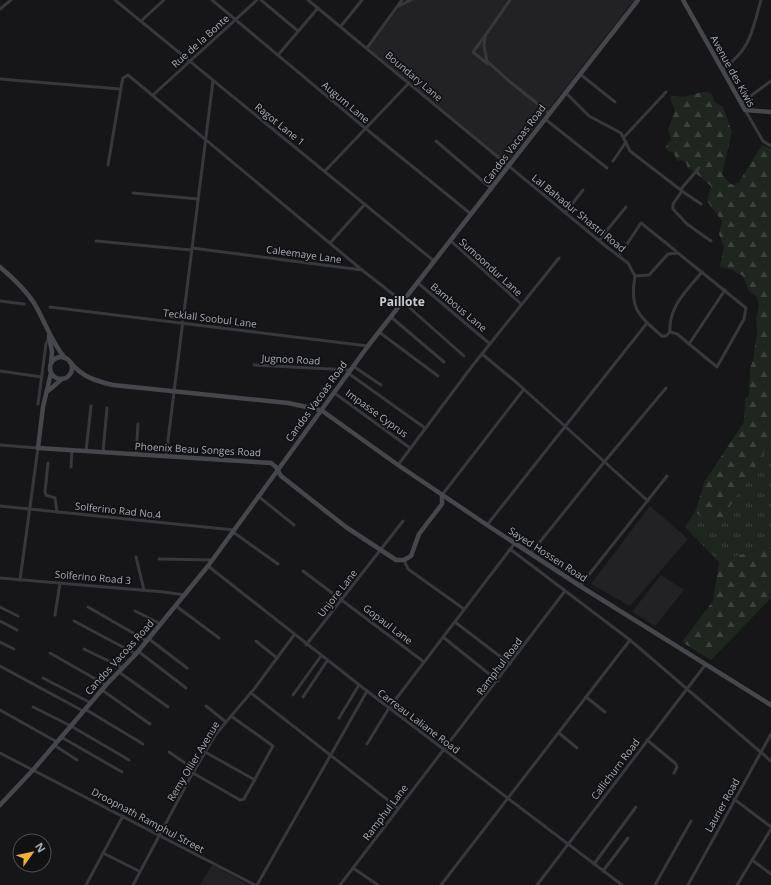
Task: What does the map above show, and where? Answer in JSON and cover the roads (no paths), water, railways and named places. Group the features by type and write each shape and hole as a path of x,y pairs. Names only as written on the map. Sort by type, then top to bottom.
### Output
{"main road":[{"name":"Candos Vacoas Road","path":"0,804 33,770 106,685 137,653 213,560 350,369 638,0"},
{"name":"Avenue des Kiwis","path":"683,0 745,110"},
{"path":"745,110 771,112"},
{"path":"0,267 25,291 34,304 49,334 65,358 78,372 97,381 113,385 288,403 321,410"},
{"path":"38,448 43,407 51,373 50,368 52,352 49,334"},
{"path":"51,362 59,357 65,358"},
{"path":"47,392 71,372 70,362"},
{"path":"51,373 58,378 64,378"},
{"name":"Sayed Hossen Road","path":"321,410 442,495 580,586 771,704"},
{"name":"Phoenix Beau Songes Road","path":"38,448 268,462 273,464 281,476 346,527 396,560 404,560"},
{"path":"404,560 413,554 419,534 442,504 442,495"},
{"path":"442,504 454,502"}],"street":[{"path":"0,9 11,0"},
{"name":"Ragot Lane 1","path":"115,0 434,262"},
{"path":"141,21 164,0"},
{"name":"Augum Lane","path":"212,0 365,128 472,214"},
{"name":"Rue de la Bonte","path":"153,95 257,0"},
{"path":"261,0 298,31"},
{"name":"Boundary Lane","path":"308,0 509,166"},
{"path":"341,26 362,0"},
{"path":"367,48 402,0"},
{"path":"397,7 411,0"},
{"path":"510,0 473,52 549,113"},
{"path":"722,70 738,57 747,45 761,0"},
{"path":"278,55 318,8"},
{"path":"485,36 484,50 489,65"},
{"path":"580,74 615,102"},
{"path":"108,165 120,89 123,78 128,75 362,270 403,302 464,356"},
{"path":"0,79 120,89"},
{"path":"166,456 173,390 213,81"},
{"path":"741,103 771,81"},
{"path":"325,171 409,83"},
{"path":"565,92 589,116 600,123 617,130 624,137 630,151 636,157 701,204"},
{"path":"624,137 666,92"},
{"name":"Avenue des Kiwis","path":"745,110 763,141 771,146"},
{"path":"545,119 607,168"},
{"path":"436,141 492,189"},
{"path":"613,161 626,142"},
{"name":"Lal Bahadur Shastri Road","path":"509,166 628,263 635,276"},
{"path":"699,168 681,190 673,204 673,209 687,224 711,241"},
{"path":"565,213 583,190"},
{"path":"133,193 198,199"},
{"path":"330,243 365,204"},
{"path":"598,240 626,207"},
{"path":"619,256 641,223 743,304 747,311 719,366 715,367 677,334 670,332"},
{"name":"Caleemaye Lane","path":"96,241 192,249 362,270"},
{"name":"Sumoondur Lane","path":"451,241 521,304"},
{"path":"670,332 666,336 662,336 638,315 636,310 634,282 635,276 649,275 668,254 678,253"},
{"path":"398,465 482,354 559,258"},
{"path":"670,332 669,323 672,312 702,272"},
{"name":"Bambous Lane","path":"418,283 490,344"},
{"path":"689,344 725,290"},
{"path":"0,301 24,304"},
{"name":"Tecklall Soobul Lane","path":"50,307 368,346"},
{"path":"391,317 444,362"},
{"path":"487,525 647,323"},
{"path":"379,332 438,376"},
{"path":"38,404 46,344 49,334"},
{"path":"482,354 605,460 648,501"},
{"name":"Jugnoo Road","path":"254,365 350,369"},
{"path":"350,369 425,428"},
{"path":"350,369 381,385"},
{"path":"0,371 42,377"},
{"path":"531,553 605,460 666,388"},
{"path":"442,495 524,389"},
{"name":"Impasse Cyprus","path":"333,392 410,448"},
{"path":"86,451 91,406"},
{"path":"103,452 107,408"},
{"path":"136,454 138,424"},
{"path":"0,445 38,448 20,580"},
{"path":"71,467 72,450"},
{"path":"48,463 45,492 46,495 55,498 57,512"},
{"path":"580,586 667,476"},
{"path":"258,496 294,525"},
{"name":"Solferino Rad No.4","path":"0,506 233,531"},
{"name":"Unjore Lane","path":"306,645 403,521"},
{"path":"233,531 278,564"},
{"path":"367,744 389,708 516,543"},
{"path":"510,549 630,640 771,761"},
{"path":"136,558 144,590"},
{"path":"159,559 213,560"},
{"path":"404,560 408,569 464,609"},
{"name":"Carreau Laliane Road","path":"208,566 306,645 622,885"},
{"name":"Gopaul Lane","path":"303,571 424,662"},
{"name":"Solferino Road 3","path":"0,578 144,590 185,595"},
{"path":"55,615 60,583"},
{"name":"Ramphul Road","path":"444,750 565,591"},
{"path":"0,606 18,616"},
{"path":"176,606 218,638"},
{"path":"88,608 148,640 187,668"},
{"path":"135,611 161,624"},
{"path":"0,621 17,630"},
{"path":"74,621 137,653 186,688"},
{"path":"455,622 510,664"},
{"name":"Remy Ollier Avenue","path":"133,885 139,871 205,752 226,722 251,693 294,635"},
{"path":"443,637 498,681"},
{"path":"441,885 630,640"},
{"path":"256,641 277,658"},
{"path":"0,642 14,649"},
{"path":"84,649 121,670 168,707"},
{"path":"50,653 106,685"},
{"path":"293,695 321,656"},
{"path":"303,697 327,661"},
{"name":"Callichurn Road","path":"537,885 706,664"},
{"path":"0,666 84,710 143,744"},
{"path":"43,678 91,702"},
{"path":"339,718 359,685"},
{"path":"102,690 150,724"},
{"path":"256,885 367,692"},
{"path":"251,693 398,808"},
{"path":"586,697 605,712"},
{"path":"206,706 226,722"},
{"path":"33,707 70,726 129,760"},
{"path":"0,710 55,744 77,760"},
{"path":"193,773 242,800 255,780 273,748 273,745 231,716"},
{"path":"559,733 577,748"},
{"name":"Laurier Road","path":"688,885 771,734"},
{"path":"61,737 122,772"},
{"path":"647,740 677,765 674,773"},
{"name":"Ramphul Lane","path":"340,885 444,750"},
{"path":"170,752 195,770"},
{"path":"205,752 255,780"},
{"name":"Droopnath Ramphul Street","path":"0,753 256,885"},
{"path":"734,799 771,828 737,885"},
{"path":"594,864 636,807"},
{"path":"86,885 123,816"},
{"path":"655,885 691,821"},
{"path":"603,871 628,838"},
{"path":"103,853 139,871"},
{"path":"752,860 771,874"},
{"path":"353,868 378,885"}],"district":[{"name":"Paillote","path":"402,301"}]}
